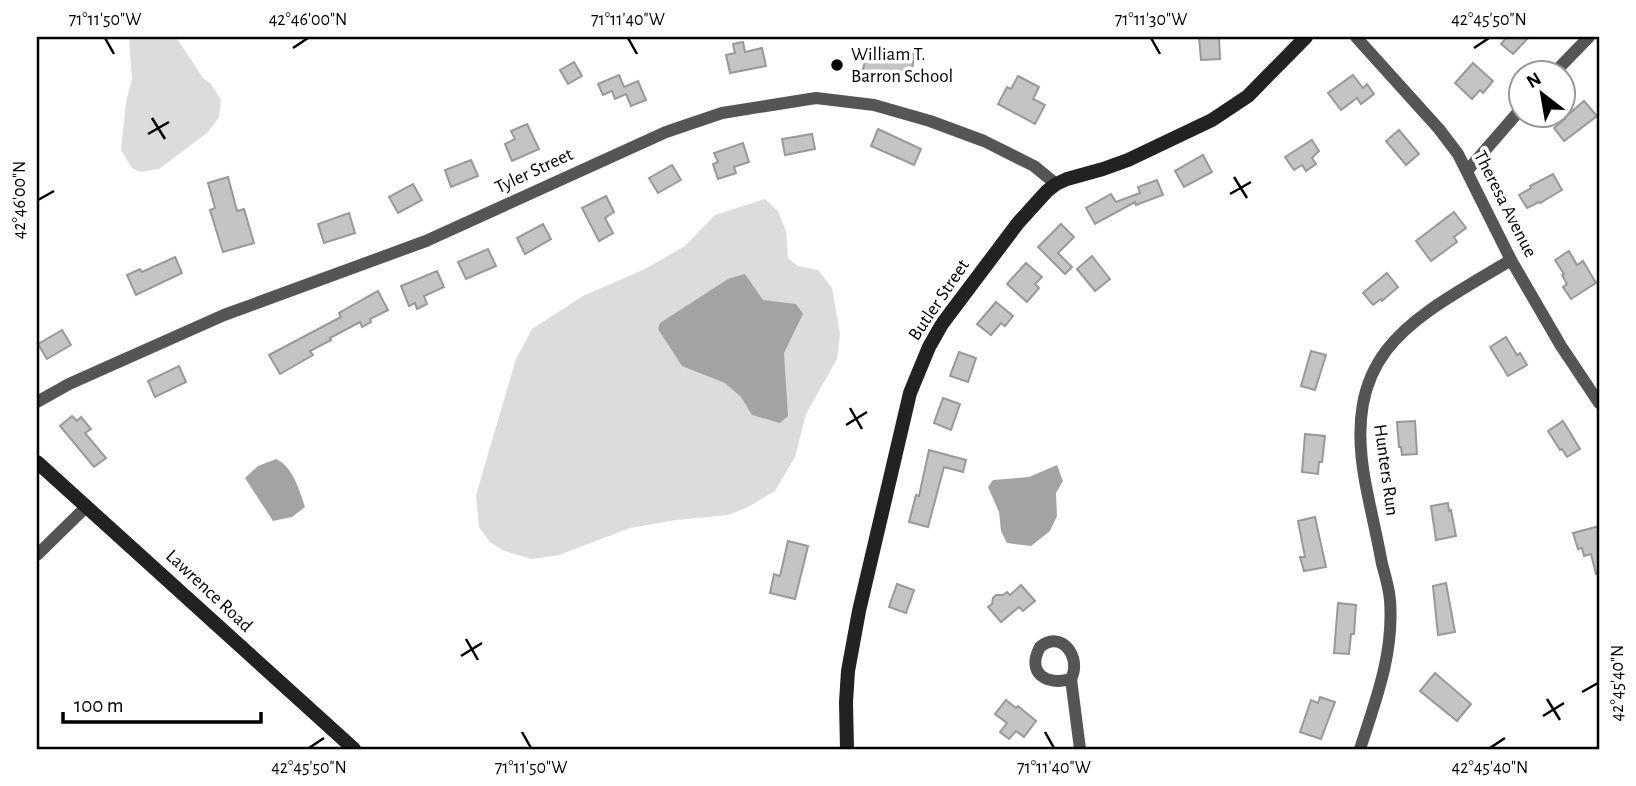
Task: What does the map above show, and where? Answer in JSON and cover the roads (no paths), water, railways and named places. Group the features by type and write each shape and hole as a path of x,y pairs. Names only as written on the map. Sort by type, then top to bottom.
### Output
{"street":[{"name":"Butler Street","path":"847,749 846,702 853,641 902,424 917,372 942,324 1018,223 1056,184 1128,160 1212,120 1248,96 1306,37"},
{"name":"Theresa Avenue","path":"1356,37 1439,129 1458,154 1511,260 1561,346 1599,403"},
{"path":"1567,60 1589,37"},
{"name":"Tyler Street","path":"37,402 69,384 225,315 426,241 666,132 722,113 816,98 874,105 930,121 984,141 1034,166 1056,184"},
{"path":"1467,171 1506,127"},
{"name":"Hunters Run","path":"1360,749 1386,666 1391,627 1390,597 1360,449 1360,418 1366,387 1379,360 1409,325 1433,307 1511,260"},
{"name":"Lawrence Road","path":"37,461 354,749"},
{"path":"37,555 87,506"},
{"path":"1070,679 1080,749"}],"place":[{"name":"William T. Barron School","path":"837,65"}]}
